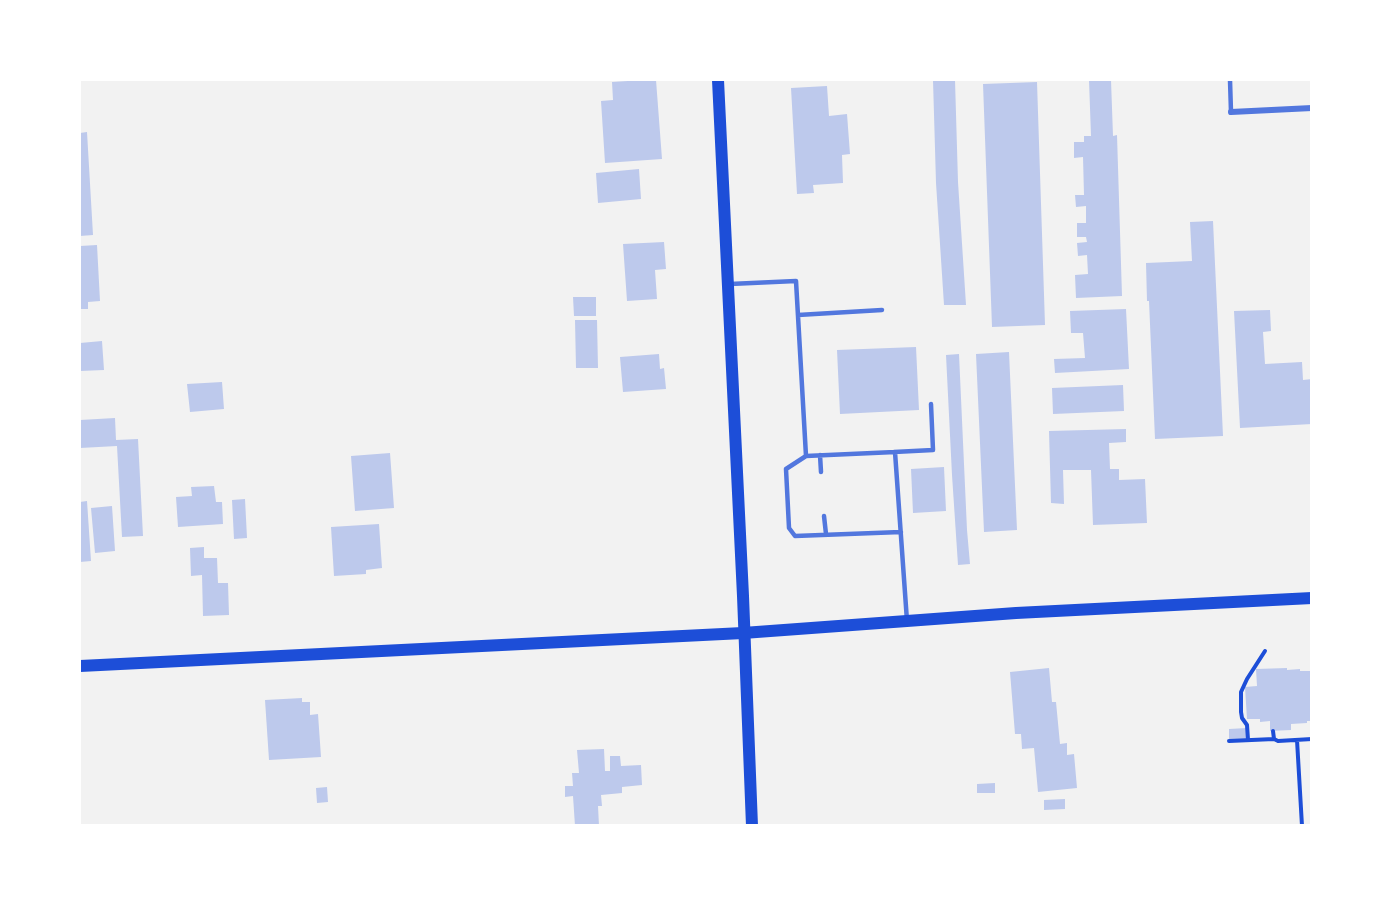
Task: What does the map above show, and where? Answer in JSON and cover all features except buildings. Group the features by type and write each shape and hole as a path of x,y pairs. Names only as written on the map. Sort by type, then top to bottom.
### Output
{"main road":[{"path":"718,80 752,825"},
{"path":"80,666 743,633 1016,614 1311,598"}],"street":[{"path":"1231,112 1311,108"}],"lane":[{"path":"1230,80 1231,112"},
{"path":"728,284 796,281 806,456"},
{"path":"798,315 882,310"},
{"path":"901,531 795,536 789,528 786,469 806,456 933,450 931,404"},
{"path":"891,453 895,452 907,621"},
{"path":"820,456 821,472"},
{"path":"824,516 826,534"}],"path":[{"path":"1248,740 1247,725 1241,712 1241,692 1264,651"},
{"path":"1273,731 1274,739"},
{"path":"1229,741 1311,739"},
{"path":"1297,740 1302,825"}]}
